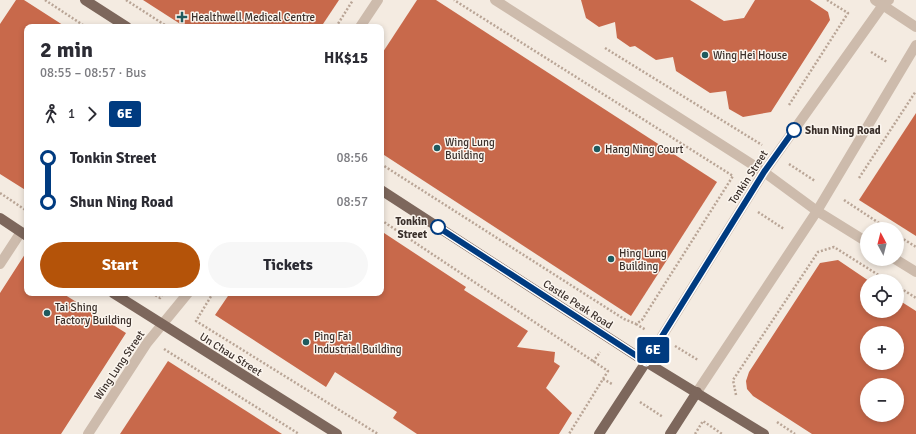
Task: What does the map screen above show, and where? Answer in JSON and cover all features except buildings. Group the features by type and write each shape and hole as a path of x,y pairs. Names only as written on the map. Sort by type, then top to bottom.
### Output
{"main road":[{"path":"85,0 122,24"},
{"name":"Castle Peak Road","path":"384,192 646,362 764,434"},
{"path":"0,218 24,234"},
{"name":"Un Chau Street","path":"118,296 337,434"},
{"name":"Tonkin Street","path":"599,434 646,362"},
{"path":"670,434 697,392"}],"street":[{"path":"362,24 378,0"},
{"path":"495,0 764,172 817,211 860,238"},
{"path":"882,2 916,27"},
{"name":"Tonkin Street","path":"646,362 764,172 856,43 882,2"},
{"path":"697,392 817,211 916,44"},
{"path":"0,264 24,234"},
{"path":"904,265 916,272"},
{"name":"Wing Lung Street","path":"88,434 147,343 186,296"}],"path":[{"path":"45,0 81,24"},
{"path":"126,0 163,24"},
{"path":"338,24 353,0"},
{"path":"454,0 733,176 642,320 636,324"},
{"path":"787,107 848,13 827,0"},
{"path":"836,31 900,71"},
{"path":"601,46 762,146 877,222"},
{"path":"856,182 916,92"},
{"path":"762,146 766,139"},
{"path":"384,166 624,320 636,324 733,380"},
{"path":"725,189 818,252"},
{"path":"0,193 24,209"},
{"path":"843,201 848,194"},
{"path":"384,222 608,371 569,434"},
{"path":"904,239 916,247"},
{"path":"741,399 734,394 733,380 818,252 834,247 877,274"},
{"path":"904,290 916,298"},
{"path":"212,296 196,320 378,434"},
{"path":"159,355 163,348 300,434"},
{"path":"603,379 676,425"},
{"path":"771,419 795,434"},
{"path":"695,434 703,421 722,434"}],"bus line":[{"name":"6E","path":"438,227 646,362 764,172 794,130"}],"place":[{"name":"Healthwell Medical Centre","path":"182,17"},
{"name":"Wing Hei House","path":"705,55"},
{"name":"Shun Ning Road","path":"794,130"},
{"name":"Wing Lung Building","path":"437,148"},
{"name":"Hang Ning Court","path":"597,149"},
{"name":"Tonkin Street","path":"438,227"},
{"name":"Hing Lung Building","path":"611,259"},
{"name":"Tai Shing Factory Building","path":"47,313"},
{"name":"Ping Fai Industrial Building","path":"306,342"}]}
